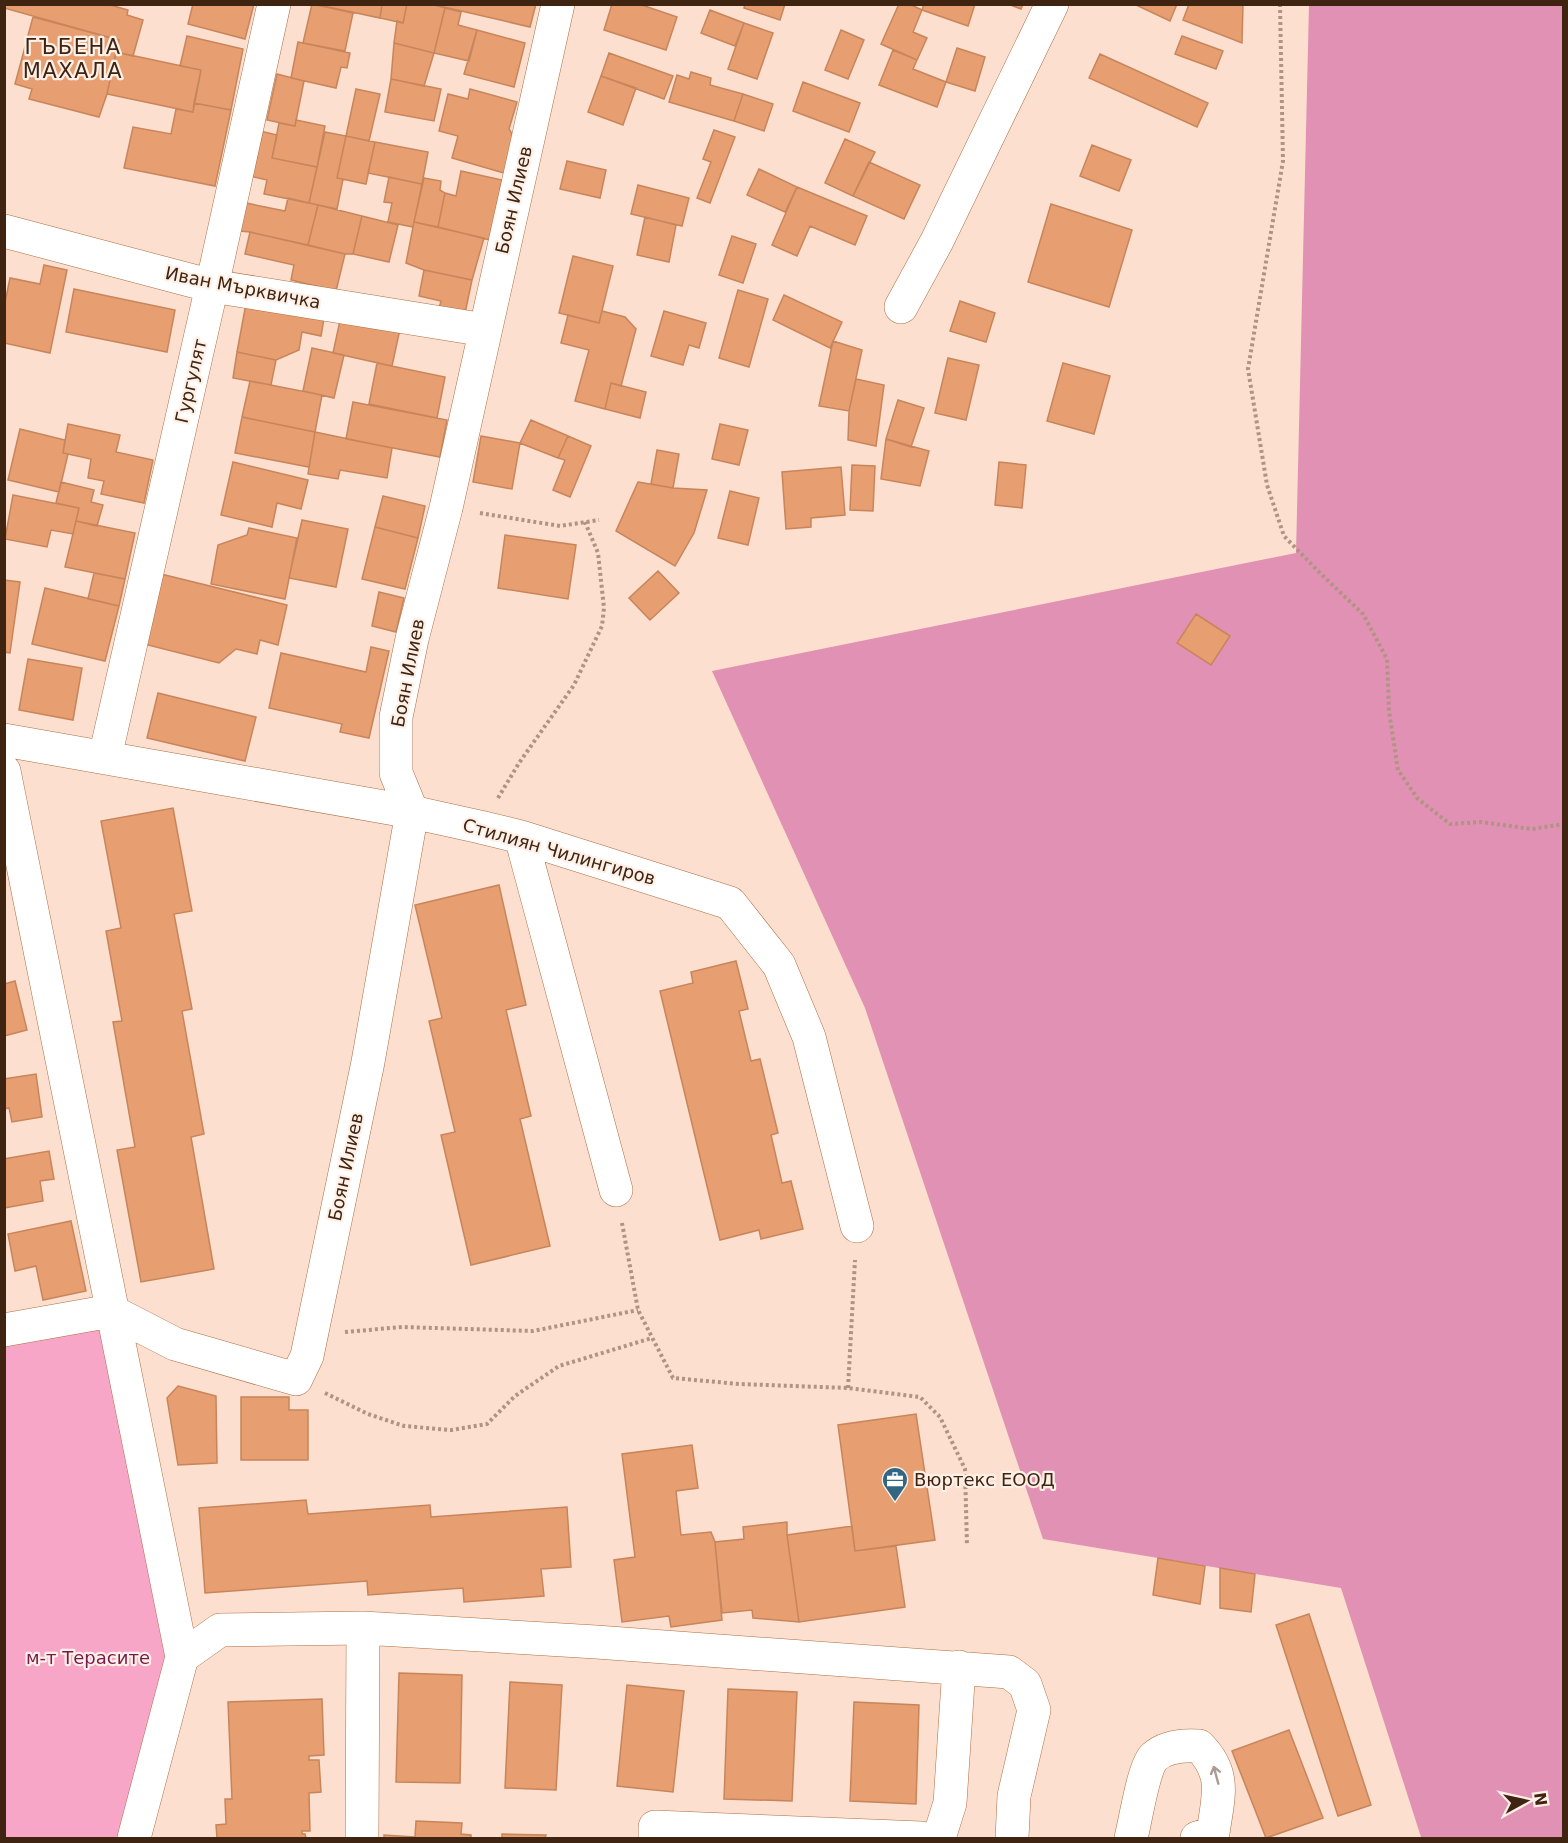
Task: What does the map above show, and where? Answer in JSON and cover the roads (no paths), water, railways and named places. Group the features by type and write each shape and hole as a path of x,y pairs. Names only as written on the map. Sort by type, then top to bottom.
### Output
{"street":[{"name":"Гургулят","path":"105,757 274,4"},
{"name":"Боян Илиев","path":"111,1311 175,1344 301,1367 368,1062 412,812 396,773 396,717 412,639 446,508 558,4"},
{"path":"902,307 937,241 1052,4"},
{"name":"Иван Мърквичка","path":"4,231 212,286 485,330"},
{"name":"Стилиян Чилингиров","path":"4,740 412,812 480,827 521,837 730,903 779,964 809,1037 857,1226"},
{"path":"4,771 182,1657 134,1839"},
{"path":"521,837 616,1190"},
{"path":"4,1330 111,1311"},
{"path":"182,1657 220,1630 363,1628 1009,1672 1025,1684 1034,1710 1014,1796 1012,1839"},
{"path":"362,1839 363,1628"},
{"path":"939,1839 950,1803 959,1667"},
{"path":"1131,1839 1152,1758 1182,1745 1199,1746 1208,1755 1216,1769 1219,1784 1205,1836"},
{"path":"655,1839 655,1827 921,1839"}],"place":[{"name":"Вюртекс ЕООД","path":"895,1503"}],"district":[{"name":"ГЪБЕНА МАХАЛА","path":"73,59"}],"park label":[{"name":"м-т Терасите","path":"88,1658"}]}
